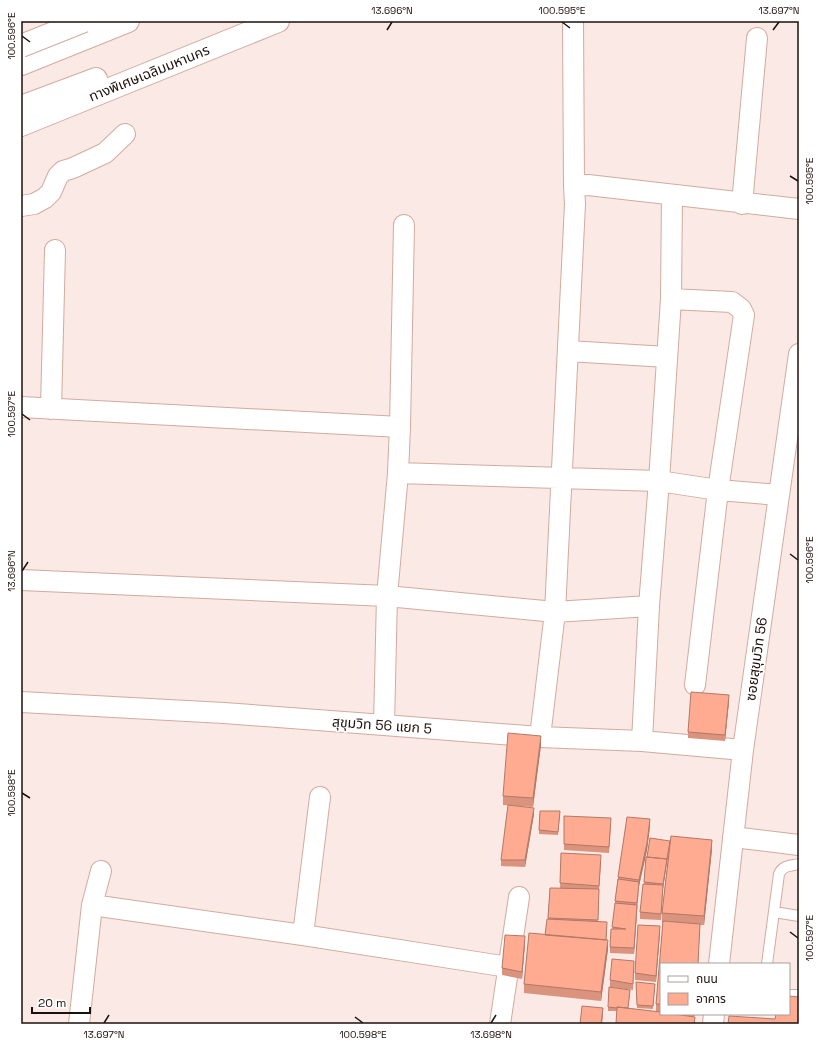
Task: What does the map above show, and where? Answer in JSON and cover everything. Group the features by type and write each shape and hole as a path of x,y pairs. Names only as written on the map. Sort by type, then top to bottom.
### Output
{"highway":[{"path":"21,46 84,21"},
{"path":"21,38 95,21"},
{"path":"21,64 128,21"},
{"path":"21,107 249,21"},
{"name":"ทางพิเศษเฉลิมมหานคร","path":"21,125 278,21"}],"street":[{"path":"540,737 554,612 575,204 573,21"},
{"path":"742,204 757,38"},
{"path":"21,206 34,204 45,198 51,192 58,176 63,171 105,153 125,134"},
{"path":"574,186 588,185 799,210"},
{"path":"642,741 649,606 671,299 672,195"},
{"path":"384,724 387,596 398,473 400,426 404,225"},
{"path":"51,409 55,250"},
{"path":"671,299 732,302 741,309 744,315 718,490 695,685"},
{"path":"568,351 667,357"},
{"name":"ซอยสุขุมวิท 56","path":"719,963 743,750 799,354"},
{"path":"21,407 400,426"},
{"path":"398,473 659,481 718,490 779,494"},
{"path":"21,580 387,596 554,612 649,606"},
{"name":"สุขุมวิท 56 แยก 5","path":"21,702 384,724 540,737 642,741 743,750"},
{"path":"303,935 320,797"},
{"path":"733,838 799,845"},
{"path":"79,1024 92,905 101,872"},
{"path":"500,1024 519,897"},
{"path":"92,905 303,935 508,967"}],"lane":[{"path":"767,963 779,874 781,869 785,867 799,864"},
{"path":"774,912 799,916"}],"building":[{"path":"691,692 729,695 725,735 688,732"},
{"path":"508,733 541,736 533,798 503,796"},
{"path":"508,805 534,808 525,860 501,860"},
{"path":"540,811 560,811 558,832 539,830"},
{"path":"564,816 611,818 609,847 564,844"},
{"path":"627,817 650,819 647,843 639,880 618,877"},
{"path":"671,836 712,840 704,916 662,913"},
{"path":"650,838 670,841 667,859 647,857"},
{"path":"561,853 601,855 599,886 560,883"},
{"path":"646,857 667,859 663,884 644,882"},
{"path":"618,879 639,882 637,903 615,901"},
{"path":"643,884 663,885 661,914 640,912"},
{"path":"550,888 599,889 598,920 548,918"},
{"path":"615,903 637,905 634,948 610,947 611,929 626,929 612,927"},
{"path":"547,919 607,922 606,940 545,935"},
{"path":"663,921 700,924 698,963 660,963 660,1004 656,1004"},
{"path":"638,925 660,926 656,976 635,973"},
{"path":"529,933 608,940 601,992 524,984"},
{"path":"505,935 525,936 522,972 502,968"},
{"path":"612,959 634,961 633,984 610,980"},
{"path":"636,982 655,984 653,1006 637,1005"},
{"path":"609,987 630,990 628,1008 608,1007"},
{"path":"790,996 799,997 799,1024 728,1024 729,1016 775,1019 776,1015 790,1015"},
{"path":"582,1006 603,1008 601,1024 580,1024"},
{"path":"617,1007 660,1012 660,1015 695,1017 694,1024 616,1024"}]}
